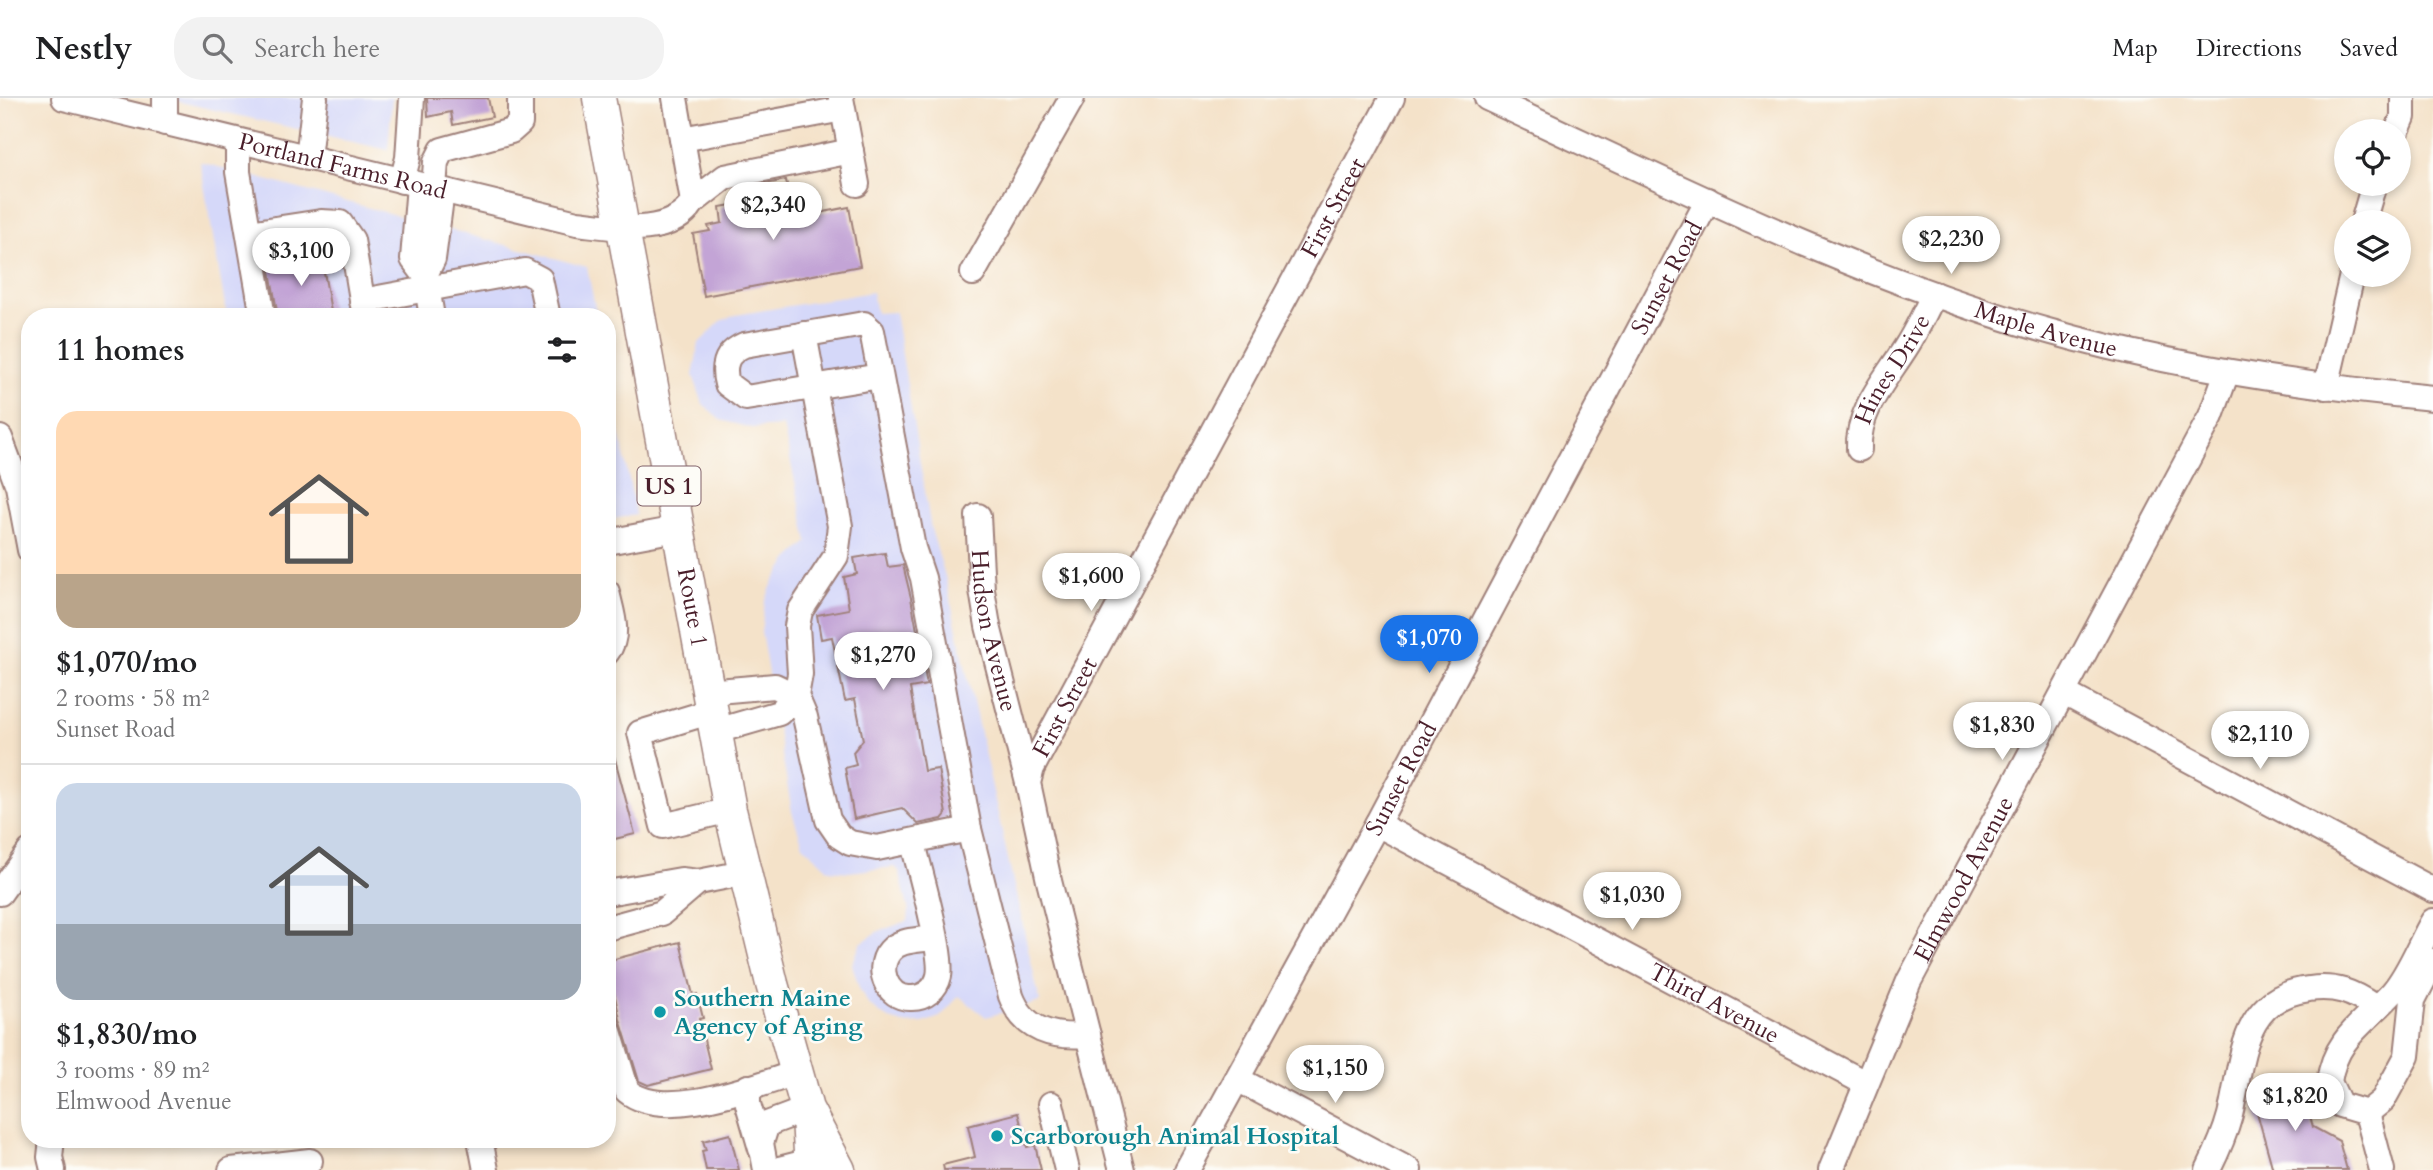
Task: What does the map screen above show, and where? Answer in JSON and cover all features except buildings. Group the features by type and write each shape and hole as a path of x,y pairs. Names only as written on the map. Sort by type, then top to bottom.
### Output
{"main road":[{"name":"Route 1","path":"599,98 709,712 744,873 820,1167"}],"street":[{"name":"Portland Farms Road","path":"64,98 129,106 165,123 577,223 623,228 670,221 725,177 851,151"},
{"path":"165,98 165,123"},
{"path":"308,158 315,98"},
{"path":"412,98 409,142 424,186 433,259 426,282 430,308"},
{"path":"424,186 441,152 455,144 512,131 520,123 520,98"},
{"path":"676,98 693,202"},
{"path":"973,273 1072,98"},
{"name":"First Street","path":"1122,1170 1028,783 1032,768 1392,98"},
{"name":"Maple Avenue","path":"1487,98 1829,254 1934,294 2113,348 2227,372 2326,387 2433,398"},
{"path":"2402,119 2403,98"},
{"path":"682,139 842,104 857,184"},
{"path":"238,141 238,172 262,308"},
{"path":"409,142 427,145 441,152"},
{"name":"Sunset Road","path":"1187,1170 1239,1080 1377,824 1708,200"},
{"path":"249,233 321,222 340,223 352,240 363,308"},
{"path":"365,308 426,282 516,271 532,272 541,283 546,308"},
{"path":"2326,387 2349,287"},
{"name":"Hines Drive","path":"1859,449 1859,434 1864,415 1916,331 1934,294"},
{"path":"880,376 746,398 732,390 724,374 727,358 736,348 864,324 869,326 880,376 913,548 923,578 969,829 1016,1008 1025,1021 1041,1030 1072,1036 1088,1035"},
{"path":"804,334 840,526 840,541 831,569 800,611 797,649 800,674 796,696 805,717 828,820 833,830 850,843 864,847 914,842 969,829"},
{"name":"Elmwood Avenue","path":"1831,1170 1909,981 2211,416 2227,372"},
{"path":"0,438 18,486 21,502"},
{"name":"Hudson Avenue","path":"978,516 986,614 1028,783"},
{"path":"616,540 677,529"},
{"path":"730,810 663,826 640,733 709,712 775,686 796,696"},
{"path":"2064,693 2433,891"},
{"path":"709,712 779,713 796,696"},
{"name":"Third Avenue","path":"1377,824 1865,1083"},
{"path":"914,842 934,938"},
{"path":"0,893 21,864"},
{"path":"616,891 681,880 698,882 744,873"},
{"path":"616,926 662,913 698,882"},
{"path":"2367,1113 2340,1105 2329,1082 2336,1058 2366,1015 2395,989 2433,921"},
{"path":"2367,1113 2384,1100 2403,1065 2409,1044 2413,1000 2433,961"},
{"path":"2208,1170 2227,1128 2247,1037 2262,1011 2287,995 2329,987 2351,993 2366,1015"},
{"path":"2366,1015 2389,1016 2403,1026 2409,1044"},
{"path":"616,1056 626,1091 637,1099 660,1104 709,1097 796,1073"},
{"path":"1239,1080 1409,1170"},
{"path":"748,1087 748,1104 768,1164"},
{"path":"1051,1104 1067,1170"},
{"path":"768,1164 762,1132 767,1124 807,1111"},
{"path":"2367,1113 2382,1170"},
{"path":"51,1148 53,1170"},
{"path":"482,1148 486,1170"},
{"path":"231,1170 309,1157"},
{"path":"768,1164 820,1167"}],"shaded area":[{"path":"163,98 392,98 388,150"},
{"path":"200,162 587,267 595,308 225,308"},
{"path":"872,292 876,313 895,312 931,529 945,576 1040,1002 986,1017 959,996 940,1017 923,1023 902,1024 885,1017 868,1004 859,988 852,964 861,943 879,931 908,921 909,911 899,871 895,867 849,872 829,870 803,845 792,812 761,632 765,602 773,582 789,559 808,542 783,426 751,428 720,420 703,404 693,375 699,343 721,321 736,315"},
{"path":"616,414 636,515 616,518"}],"place":[{"name":"Southern Maine Agency of Aging","path":"660,1012"},
{"name":"Scarborough Animal Hospital","path":"997,1136"}]}
